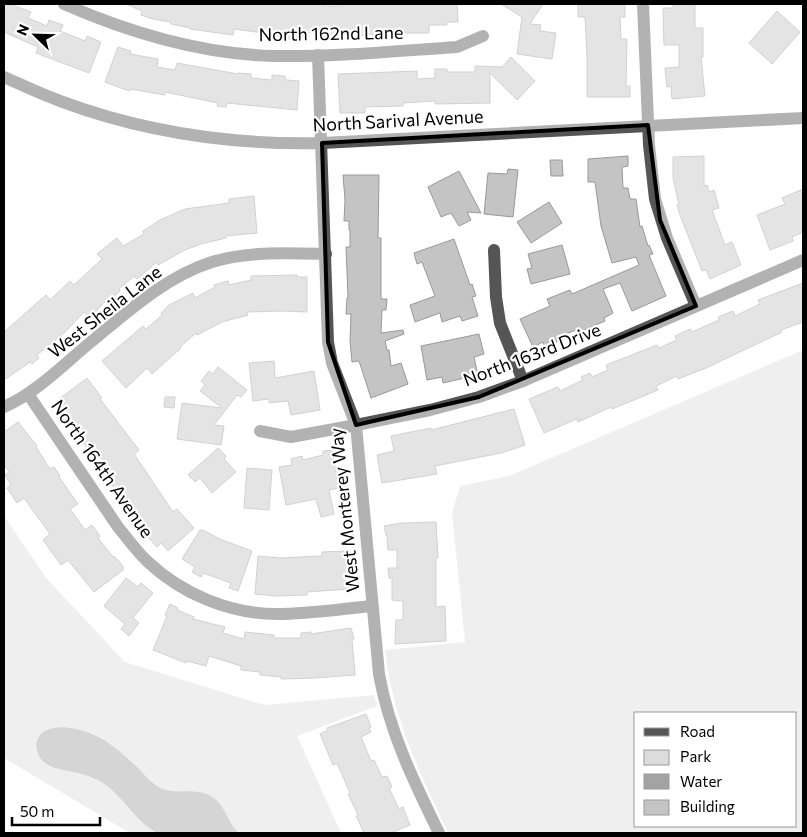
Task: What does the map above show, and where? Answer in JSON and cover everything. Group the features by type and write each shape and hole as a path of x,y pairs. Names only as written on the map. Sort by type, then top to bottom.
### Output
{"street":[{"name":"North 162nd Lane","path":"64,4 127,29 176,43 221,51 263,55 318,55 457,48 483,36"},
{"path":"642,4 648,125 655,199 660,220 696,306"},
{"name":"West Monterey Way","path":"318,55 328,342 332,363 356,425 379,674 389,717 400,747 439,833"},
{"name":"North Sarival Avenue","path":"4,77 58,101 106,117 187,134 259,143 322,142 803,118"},
{"path":"494,250 496,297 500,323 523,381"},
{"name":"West Sheila Lane","path":"28,394 143,300 195,269 212,262 256,255 326,254"},
{"name":"North 163rd Drive","path":"260,432 291,437 430,410 479,397 523,381 803,260"},
{"name":"North 164th Avenue","path":"4,407 28,394 131,544 161,573 188,591 226,607 258,613 294,614 372,606"}],"highlighted area":[{"path":"648,125 660,220 696,306 479,397 356,425 328,342 322,143"}],"green space":[{"path":"803,350 803,833 448,833 427,789 401,721 394,698 385,650 465,642 452,513 460,486 509,476"},
{"path":"4,516 47,579 125,662 264,705 374,695 377,706 297,736 341,833 130,833 4,758"}],"water":[{"path":"61,727 84,731 112,745 160,788 172,791 199,792 212,797 217,800 239,833 157,833 142,822 103,783 85,775 49,766 44,762 36,748 38,739 47,730"}],"building":[{"path":"4,4 10,4 31,12 28,18 47,26 49,20 63,25 60,31 85,41 87,36 101,42 89,73 36,53 38,47 4,32"},
{"path":"126,4 323,4 323,6 343,6 343,4 457,4 458,22 447,22 447,25 429,25 429,33 388,33 315,38 315,33 297,32 296,39 280,39 264,37 264,33 234,29 233,35 190,29 171,24 171,22 141,15 142,11"},
{"path":"501,4 543,4 530,24 541,25 540,31 556,33 552,59 517,54 522,17"},
{"path":"578,4 625,4 625,17 620,17 621,39 627,39 626,86 630,86 630,97 587,97 585,17 578,17"},
{"path":"673,4 695,4 695,28 703,28 703,57 701,57 705,96 672,99 671,86 667,87 665,68 679,67 679,45 664,45 663,8 673,8"},
{"path":"777,11 800,32 772,64 749,43"},
{"path":"118,47 131,51 130,54 158,59 157,67 175,70 177,63 238,74 251,74 251,78 272,80 272,75 285,76 286,80 299,81 297,110 227,103 226,107 217,106 218,103 165,92 165,95 130,89 129,91 105,82"},
{"path":"511,57 535,81 517,100 490,73 490,103 435,104 435,101 403,103 403,106 365,107 365,113 340,113 338,74 417,71 417,79 435,78 435,69 447,69 447,72 475,72 475,66 502,67"},
{"path":"628,156 628,166 622,167 623,188 628,188 630,199 636,199 640,227 642,226 648,246 653,254 649,255 666,296 632,311 620,283 603,289 613,313 604,318 605,321 577,333 576,330 556,338 557,342 545,348 543,342 533,347 520,319 550,306 547,299 570,290 572,294 639,265 636,257 612,263 601,226 595,182 588,182 588,159"},
{"path":"704,156 704,186 707,185 709,192 714,190 719,208 712,210 725,245 732,242 741,265 710,279 706,270 702,271 680,215 673,178 673,157"},
{"path":"550,160 562,160 563,176 551,176"},
{"path":"508,169 518,170 513,217 484,214 488,173 507,174"},
{"path":"459,171 481,213 467,212 471,220 459,226 451,213 441,217 428,187"},
{"path":"343,175 379,175 378,238 381,238 381,299 387,299 386,310 382,310 381,333 403,330 404,334 385,341 387,350 389,350 391,366 401,363 408,384 371,398 359,361 352,362 350,341 351,314 346,314 348,298 346,247 350,247 350,230 349,221 344,221"},
{"path":"803,189 803,232 792,237 793,241 770,250 757,215 785,204 782,198"},
{"path":"254,196 257,233 226,236 226,238 185,250 158,265 157,262 137,279 134,276 90,317 84,312 65,332 37,355 39,358 32,364 30,362 4,380 4,332 46,295 50,300 70,281 74,285 102,259 97,254 117,238 123,246 144,234 143,231 160,220 185,209 229,203 229,199"},
{"path":"549,202 562,223 531,243 517,222"},
{"path":"454,239 470,285 472,284 476,296 472,297 478,316 462,321 460,316 442,322 440,313 415,322 410,305 435,296 422,262 417,264 414,253"},
{"path":"562,245 570,274 531,284 527,269 532,268 528,254"},
{"path":"297,275 297,277 307,277 307,312 247,312 248,315 222,322 197,335 196,333 152,374 147,368 126,388 102,361 143,326 146,329 162,315 161,313 169,305 193,293 195,298 215,287 214,285 228,281 229,285 251,280 251,276"},
{"path":"803,283 803,322 781,330 782,332 706,368 678,379 677,376 656,386 658,390 612,409 611,407 578,422 577,419 544,433 529,399 558,387 560,391 583,380 581,377 590,373 592,377 608,370 606,365 657,345 659,348 677,340 675,336 690,329 692,332 719,320 718,317 733,311 735,316 760,304 758,300"},
{"path":"479,334 484,354 474,357 478,375 443,383 442,377 427,380 421,346"},
{"path":"274,361 275,378 314,371 320,410 291,415 288,401 269,403 269,399 253,401 249,363"},
{"path":"218,367 247,390 241,397 237,395 214,425 224,426 221,445 177,439 182,403 222,408 200,391 205,385 201,381 209,371 213,374"},
{"path":"87,378 102,398 100,399 139,450 134,454 173,512 177,509 194,528 168,551 161,543 157,547 142,530 132,515 137,512 120,489 117,492 99,465 104,462 93,446 88,449 61,410 64,407 59,399"},
{"path":"165,397 175,397 174,408 164,407"},
{"path":"514,409 525,445 501,453 435,466 437,474 382,483 377,455 394,451 391,436 431,428 431,430"},
{"path":"18,422 37,446 50,469 54,467 78,504 70,509 85,530 92,525 100,536 98,538 123,566 123,570 94,592 68,560 61,565 43,540 50,534 24,498 17,503 7,488 11,485 5,475 9,472 4,464 4,432"},
{"path":"218,448 226,456 224,459 236,472 212,493 200,478 195,482 188,475"},
{"path":"332,450 339,488 329,490 334,514 321,517 316,499 286,505 279,467 292,465 291,459 302,456 303,460 323,455 323,451"},
{"path":"247,468 272,470 269,510 244,508"},
{"path":"436,522 438,558 436,558 436,607 445,606 446,641 395,644 396,620 403,620 403,601 392,600 392,578 389,578 388,568 397,568 397,550 388,550 384,526 402,523"},
{"path":"200,530 252,551 238,591 229,588 231,583 203,573 201,577 192,572 195,567 182,559"},
{"path":"347,551 349,589 307,592 307,595 276,596 255,594 258,556 280,558 322,556 322,552"},
{"path":"126,578 138,587 141,583 153,593 133,618 139,623 129,636 121,629 125,624 104,606"},
{"path":"170,604 178,608 177,610 194,617 193,619 225,627 223,633 244,639 245,632 274,635 274,638 301,638 301,633 311,632 311,634 351,628 354,639 352,639 355,675 281,679 281,677 260,675 260,672 241,670 241,666 209,656 206,666 187,661 186,663 153,650"},
{"path":"366,714 371,732 361,737 371,761 374,760 382,777 387,776 392,787 389,788 399,809 403,807 410,825 391,833 364,833 337,763 333,765 320,734 328,730 327,728"}]}
